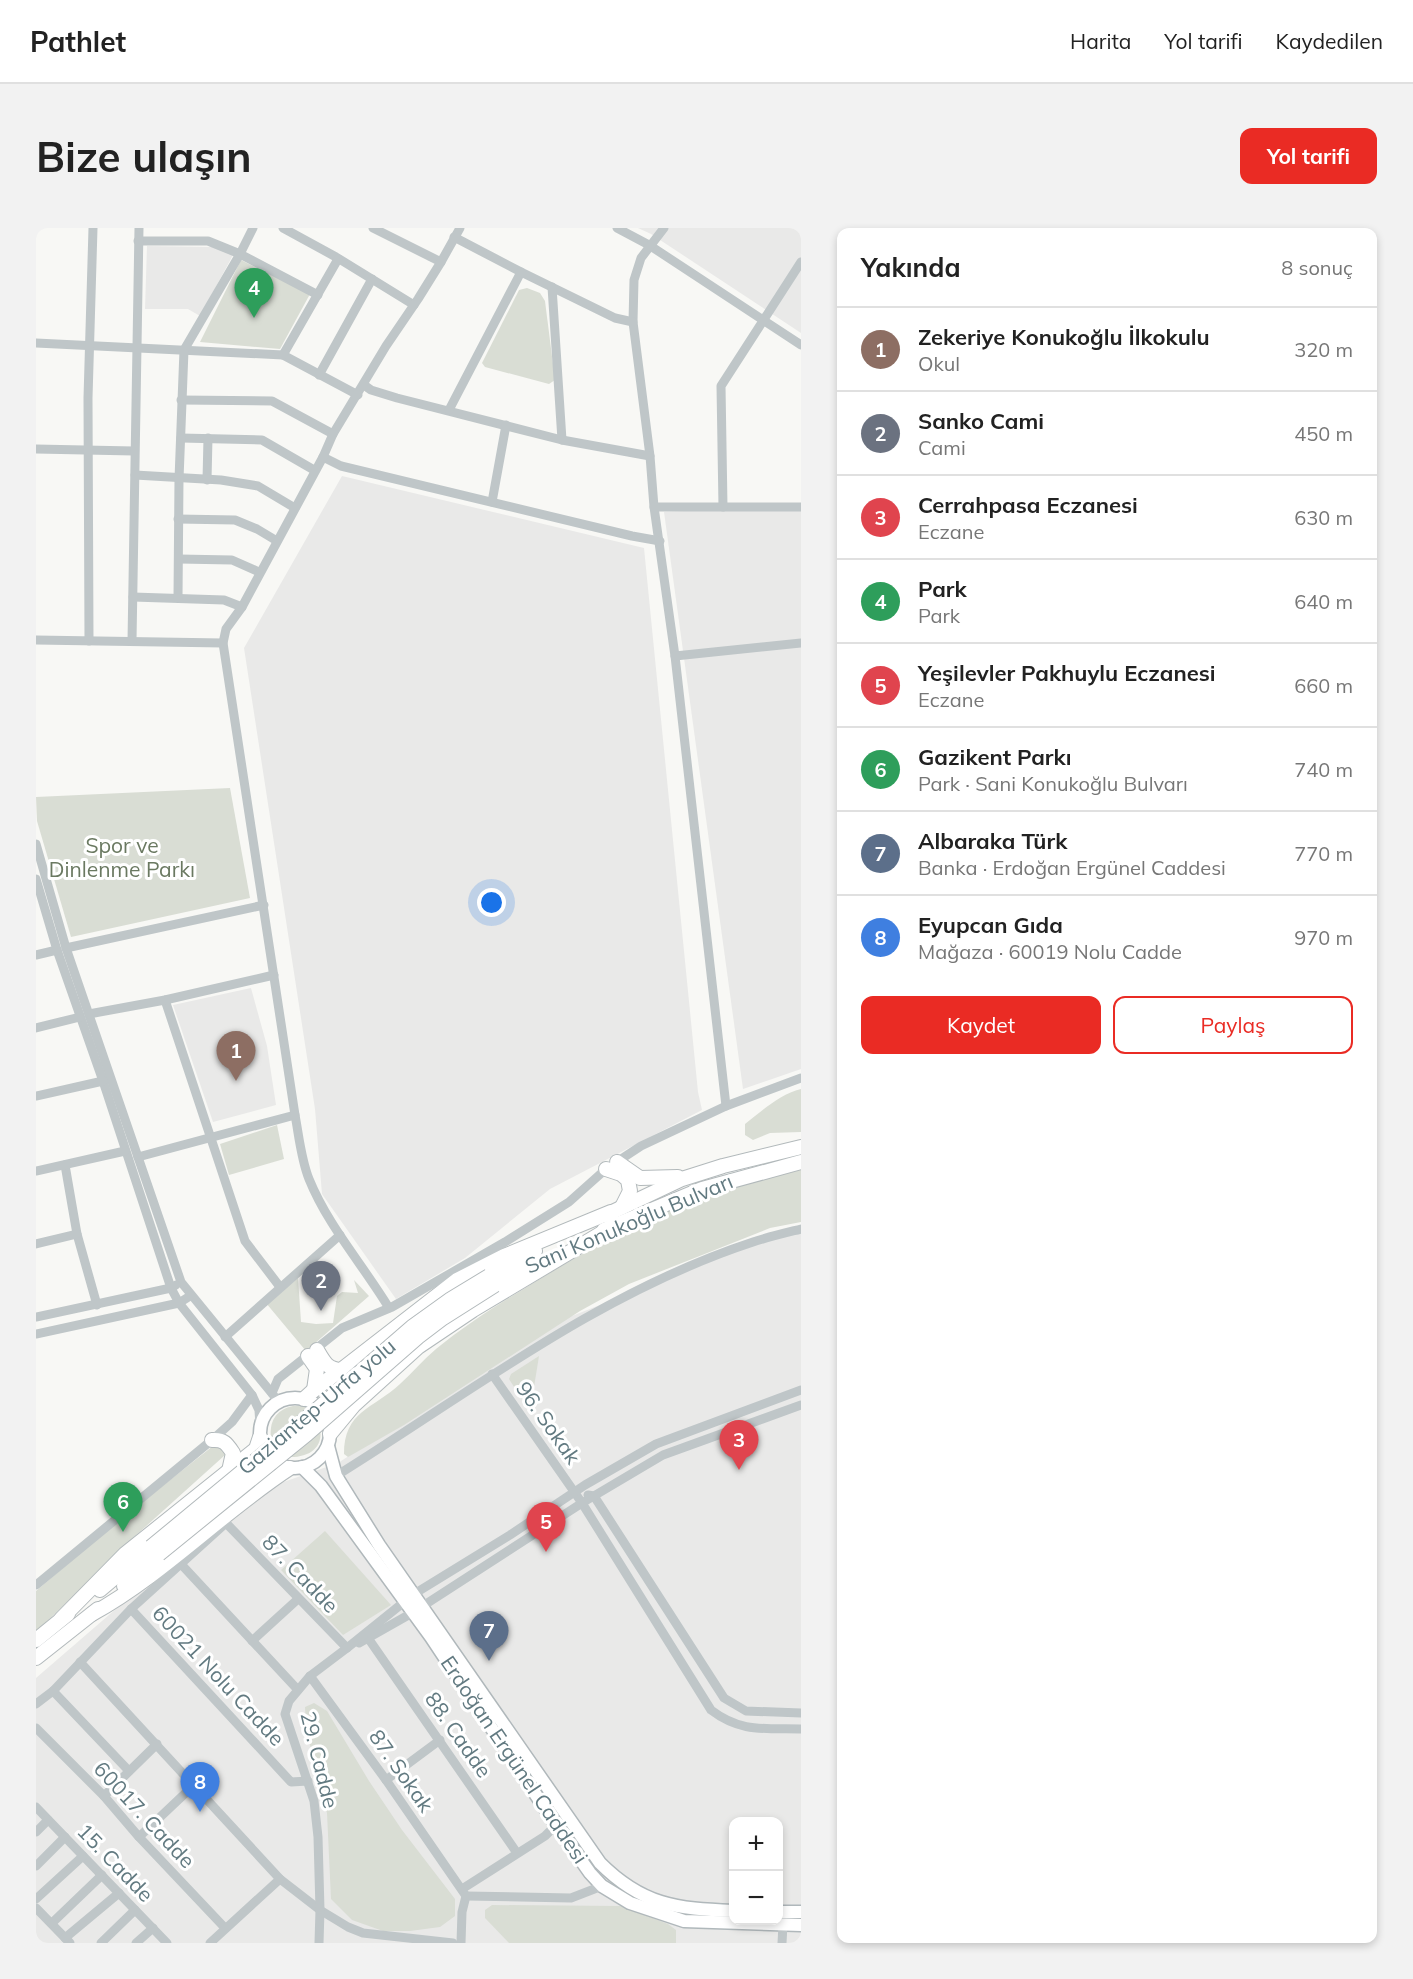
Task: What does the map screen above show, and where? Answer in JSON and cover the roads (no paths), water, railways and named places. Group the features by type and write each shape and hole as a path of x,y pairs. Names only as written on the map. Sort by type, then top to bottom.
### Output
{"highway":[{"name":"Sani Konukoğlu Bulvarı","path":"492,1280 617,1210 692,1176 801,1147"},
{"name":"Sani Konukoğlu Bulvarı","path":"492,1280 702,1189 801,1162"},
{"path":"611,1165 640,1178 662,1179 692,1176"},
{"path":"309,1395 457,1280 504,1256 617,1210 630,1191 628,1180 611,1165"},
{"path":"329,1440 354,1405 418,1347 473,1310 610,1228"},
{"name":"Gaziantep-Urfa yolu","path":"155,1551 307,1434 418,1337 492,1280"},
{"path":"313,1353 332,1370 341,1370"},
{"path":"309,1395 317,1369 313,1353"},
{"path":"61,1619 125,1554 256,1449 260,1432"},
{"path":"212,1440 226,1442 233,1453 230,1470"},
{"path":"92,1614 131,1591 252,1493 296,1468"},
{"path":"36,1658 92,1614 155,1551"},
{"path":"36,1640 61,1619 155,1551"}],"main road":[{"path":"413,1604 336,1476 329,1440 329,1423 323,1412 310,1401 309,1395 293,1398 276,1397 272,1407 265,1415 260,1432 263,1448 270,1458 279,1464 296,1468 321,1486 413,1604 494,1721 567,1815 600,1863 618,1881 634,1891 668,1905 700,1910 729,1911"},
{"path":"296,1468 313,1463 322,1456 329,1440"},
{"name":"Erdoğan Ergünel Caddesi","path":"494,1721 556,1825 590,1874 602,1887 630,1904 684,1921 729,1922"},
{"path":"556,1825 567,1815"},
{"path":"783,1912 801,1912"},
{"name":"Erdoğan Ergünel Caddesi","path":"783,1925 801,1925"}],"street":[{"path":"88,641 89,345 93,228"},
{"path":"132,641 139,228"},
{"path":"178,598 178,519 184,350 253,228"},
{"path":"283,228 414,305"},
{"path":"373,228 441,262"},
{"path":"393,238 399,228"},
{"path":"389,1308 340,1235 318,1199 308,1176 295,1115 223,643 226,629 242,607 333,434 460,228"},
{"path":"617,228 650,245 801,345"},
{"path":"664,228 640,258 634,280 633,322 654,507 675,656 726,1106"},
{"path":"454,237 615,318 633,322"},
{"path":"138,241 208,241 240,254 318,295"},
{"path":"284,355 339,259"},
{"path":"723,507 721,386 801,262"},
{"path":"449,410 520,272"},
{"path":"320,375 372,279"},
{"path":"552,287 562,440"},
{"path":"36,343 284,355 358,394"},
{"path":"364,384 371,390 562,440 650,456"},
{"path":"181,400 272,401 333,434"},
{"path":"492,502 506,425"},
{"path":"181,438 262,440 314,470"},
{"path":"207,480 208,438"},
{"path":"36,448 134,451"},
{"path":"322,457 341,466 660,541"},
{"path":"135,475 258,486 295,508"},
{"path":"654,507 801,507"},
{"path":"178,519 235,520 277,541"},
{"path":"179,559 232,560 259,572"},
{"path":"133,597 224,600 242,607"},
{"path":"36,640 223,643"},
{"path":"675,656 801,643"},
{"path":"36,844 62,949"},
{"path":"37,885 62,949 125,1151 171,1288 179,1303 252,1395 259,1410 260,1432"},
{"path":"36,955 264,905"},
{"path":"36,1028 274,975"},
{"path":"165,1000 245,1241 280,1287"},
{"path":"84,1016 138,1156 181,1282 190,1296 276,1397"},
{"path":"276,1397 278,1379 342,1328 389,1308 505,1242 560,1207 611,1165 641,1146 726,1106 801,1078"},
{"path":"36,1096 103,1081"},
{"path":"138,1156 295,1115"},
{"path":"36,1171 125,1151"},
{"path":"64,1165 77,1234 98,1305"},
{"path":"336,1476 492,1374 606,1307 667,1276 753,1242 801,1229"},
{"path":"36,1244 77,1234"},
{"path":"225,1337 340,1235"},
{"path":"36,1317 171,1288 181,1282"},
{"path":"36,1334 179,1303 190,1296"},
{"name":"96. Sokak","path":"492,1374 582,1503 711,1710 724,1720 742,1727 801,1729"},
{"path":"348,1648 368,1638 484,1551 574,1492 656,1444 801,1390"},
{"path":"36,1585 212,1440 232,1422 252,1395"},
{"path":"348,1648 413,1604 492,1562 582,1503 663,1455 801,1405"},
{"path":"574,1492 594,1496 724,1698 746,1711 801,1713"},
{"name":"87. Cadde","path":"180,1563 226,1523 348,1648"},
{"path":"484,1551 492,1562"},
{"path":"36,1704 53,1691 131,1609 180,1563 298,1690"},
{"path":"252,1641 298,1599"},
{"name":"60021 Nolu Cadde","path":"131,1609 291,1782 308,1781"},
{"name":"88. Cadde","path":"368,1638 517,1853"},
{"name":"29. Cadde","path":"315,1942 320,1910 314,1801 285,1714 289,1701 310,1676 348,1648"},
{"path":"80,1662 280,1879 320,1910 348,1928 363,1933 453,1943"},
{"name":"87. Sokak","path":"310,1676 464,1892"},
{"path":"53,1691 129,1771"},
{"name":"60017. Cadde","path":"36,1728 104,1796 139,1837 225,1928"},
{"path":"386,1780 440,1740"},
{"path":"104,1796 157,1744"},
{"path":"139,1837 194,1785"},
{"name":"15. Cadde","path":"36,1807 167,1943"},
{"path":"36,1832 48,1820"},
{"path":"460,1943 464,1892 517,1853 545,1836 556,1825"},
{"path":"36,1866 65,1837"},
{"path":"36,1899 83,1856"},
{"path":"52,1923 102,1875"},
{"path":"210,1943 280,1879"},
{"path":"464,1892 571,1898 602,1887"},
{"path":"36,1908 68,1941 119,1893"},
{"path":"101,1943 135,1910"},
{"path":"782,1943 783,1925"},
{"path":"136,1943 153,1928"}],"place":[{"name":"Park","path":"254,318"},
{"name":"Zekeriye Konukoğlu İlkokulu","path":"236,1081"},
{"name":"Sanko Cami","path":"321,1311"},
{"name":"Cerrahpasa Eczanesi","path":"739,1470"},
{"name":"Gazikent Parkı","path":"123,1532"},
{"name":"Yeşilevler Pakhuylu Eczanesi","path":"546,1552"},
{"name":"Albaraka Türk","path":"489,1661"},
{"name":"Eyupcan Gıda","path":"200,1812"}],"park label":[{"name":"Spor ve Dinlenme Parkı","path":"122,858"}]}
